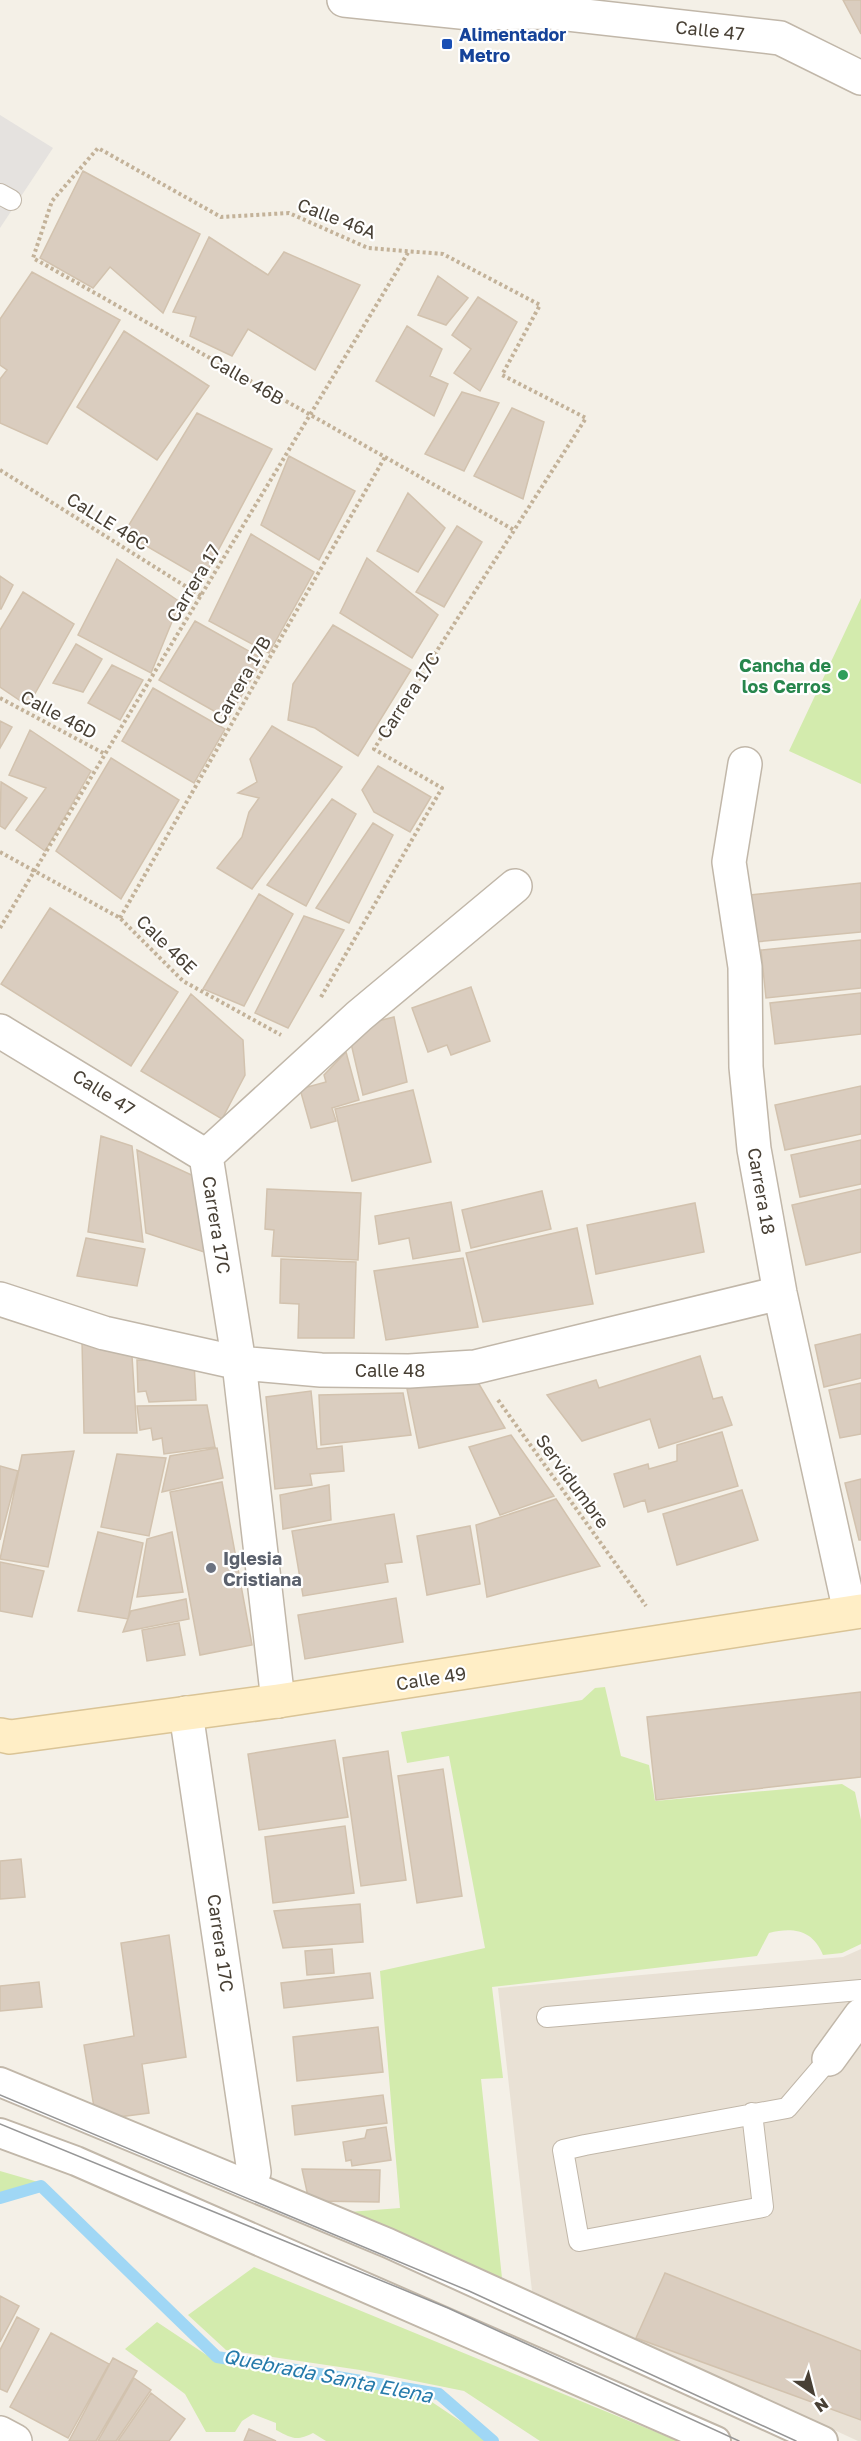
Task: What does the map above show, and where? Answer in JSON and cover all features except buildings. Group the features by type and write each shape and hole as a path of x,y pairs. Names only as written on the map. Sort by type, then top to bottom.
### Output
{"main road":[{"name":"Calle 49","path":"0,1735 10,1737 278,1701 856,1612"}],"street":[{"name":"Calle 47","path":"344,0 470,13 556,6 780,38 861,78"},
{"name":"Carrera 18","path":"745,764 729,862 745,967 746,1067 754,1149 780,1293 856,1612"},
{"name":"Carrera 17C","path":"278,1701 240,1363 206,1156 316,1055 515,886"},
{"name":"Calle 47","path":"0,1031 206,1156"},
{"name":"Calle 48","path":"0,1299 104,1333 240,1363 321,1370 409,1371 475,1367 780,1293"},
{"name":"Carrera 17C","path":"186,1713 254,2172"},
{"path":"829,2059 861,2016"},
{"path":"0,2082 388,2243 823,2441"},
{"path":"0,2133 87,2166 716,2441"},
{"path":"0,2433 15,2441"}],"lane":[{"path":"547,2017 861,1990"},
{"path":"752,2113 763,2207 579,2241 563,2150 752,2113 787,2108 829,2059"}],"path":[{"name":"Calle 46A","path":"52,201 98,148 221,217 290,213 368,248 443,254 540,305 501,375 585,418"},
{"name":"Calle 46B","path":"52,201 33,258 514,530"},
{"name":"Carrera 17","path":"0,928 409,251"},
{"name":"Carrera 17C","path":"318,1002 442,789 374,749 585,418"},
{"name":"Carrera 17B","path":"120,918 385,457"},
{"name":"CaLLE 46C","path":"0,470 201,596"},
{"name":"Calle 46D","path":"0,698 105,754"},
{"name":"Cale 46E","path":"0,852 120,918 183,981 316,1055"},
{"name":"Servidumbre","path":"475,1367 650,1611"}],"shaded area":[{"path":"0,115 53,148 0,228"},
{"path":"861,1949 861,2441 858,2441 532,2291 498,1988 843,1957"}],"green space":[{"name":"Cancha de los Cerros","path":"861,598 861,784 789,751"},
{"path":"605,1687 621,1756 649,1765 655,1801 842,1784 855,1792 861,1820 861,1944 842,1953 823,1955 808,1935 786,1930 769,1933 757,1956 492,1987 503,2078 481,2079 502,2278 349,2212 400,2208 380,1971 485,1948 449,1756 407,1763 401,1732 582,1700 595,1688"},
{"path":"0,2171 38,2182 0,2193"},
{"path":"254,2267 678,2441 540,2441 464,2391 360,2370 226,2350 188,2315"},
{"path":"157,2322 217,2362 275,2366 348,2384 420,2394 490,2441 326,2441 313,2433 295,2438 276,2430 276,2423 253,2414 242,2421 235,2432 206,2432 185,2394 125,2349"}],"waterway":[{"name":"Quebrada Santa Elena","path":"0,2198 41,2186 217,2357 439,2394 493,2441"}],"tram line":[{"path":"0,2095 469,2291 796,2441"},
{"path":"0,2124 448,2308 739,2441"}],"place":[{"name":"Alimentador Metro","path":"447,44"},
{"name":"Cancha de los Cerros","path":"843,675"},
{"name":"Iglesia Cristiana","path":"211,1568"}]}
